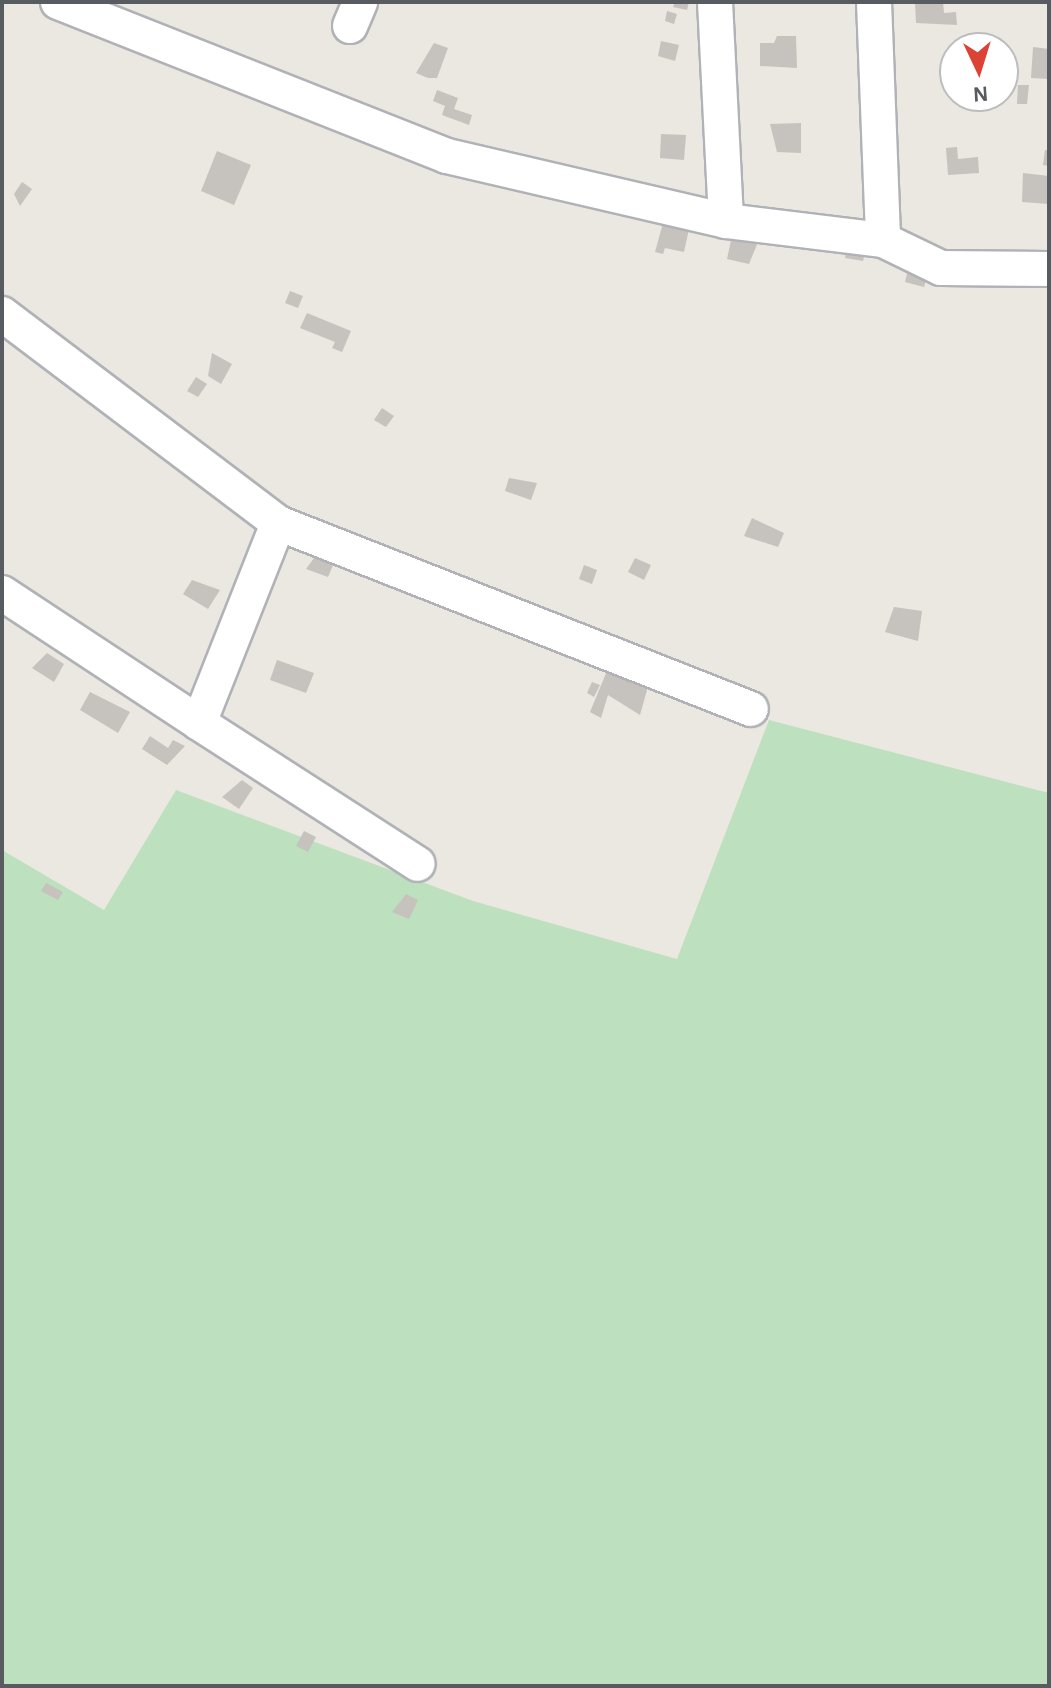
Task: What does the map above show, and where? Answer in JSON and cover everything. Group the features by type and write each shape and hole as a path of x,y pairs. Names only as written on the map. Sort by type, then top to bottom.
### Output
{"street":[{"path":"58,2 447,156 726,221 883,240 941,268 1049,269"},
{"path":"715,2 726,221"},
{"path":"874,2 883,240"},
{"path":"2,314 278,523 751,709"},
{"path":"199,723 278,523"},
{"path":"2,593 418,864"}],"green space":[{"path":"769,720 1049,793 1049,1686 2,1686 2,850 104,910 176,790 473,901 677,959"}],"building":[{"path":"675,2 689,2 687,10 673,7"},
{"path":"915,2 943,2 944,13 956,12 957,25 916,23"},
{"path":"667,11 677,14 674,24 665,21"},
{"path":"777,36 796,36 797,68 760,66 760,43 774,43"},
{"path":"661,41 679,45 675,61 658,56"},
{"path":"434,43 448,48 437,78 428,78 416,73"},
{"path":"1033,47 1049,49 1049,79 1031,78"},
{"path":"1019,85 1029,85 1027,104 1019,104"},
{"path":"437,90 458,98 454,109 472,115 469,125 442,115 445,106 433,101"},
{"path":"801,123 801,153 777,152 770,124"},
{"path":"661,134 686,135 684,160 660,158"},
{"path":"957,147 958,159 978,157 979,173 948,175 946,148"},
{"path":"1045,150 1049,150 1049,166 1043,165"},
{"path":"217,151 251,165 234,205 201,191"},
{"path":"1023,173 1049,176 1049,204 1022,202"},
{"path":"22,182 32,189 20,206 14,194"},
{"path":"663,223 689,229 684,252 665,248 663,254 655,252"},
{"path":"850,225 867,245 863,261 845,258"},
{"path":"732,236 758,242 749,264 727,259"},
{"path":"912,252 932,259 924,287 905,282"},
{"path":"290,291 303,296 298,308 285,303"},
{"path":"307,313 351,331 342,352 332,348 335,342 300,328"},
{"path":"212,353 232,364 221,384 208,376"},
{"path":"196,377 207,384 198,397 187,391"},
{"path":"382,408 394,416 386,427 374,420"},
{"path":"509,478 537,483 531,500 505,491"},
{"path":"752,518 784,533 778,547 744,536"},
{"path":"325,543 340,549 328,577 306,569"},
{"path":"635,558 651,565 644,580 628,572"},
{"path":"584,565 597,570 592,584 579,579"},
{"path":"192,580 220,590 208,609 183,594"},
{"path":"894,607 922,611 918,641 885,632"},
{"path":"47,653 64,664 54,682 32,668"},
{"path":"277,660 314,673 306,693 270,680"},
{"path":"609,666 649,683 640,715 608,695 601,718 590,712"},
{"path":"592,682 600,685 594,697 587,693"},
{"path":"90,692 130,712 118,733 80,710"},
{"path":"150,736 168,748 173,740 185,746 167,765 142,749"},
{"path":"242,780 253,788 239,809 222,797"},
{"path":"304,831 316,837 308,852 296,846"},
{"path":"46,883 63,892 58,900 41,891"},
{"path":"406,894 418,900 409,919 392,912"}]}
